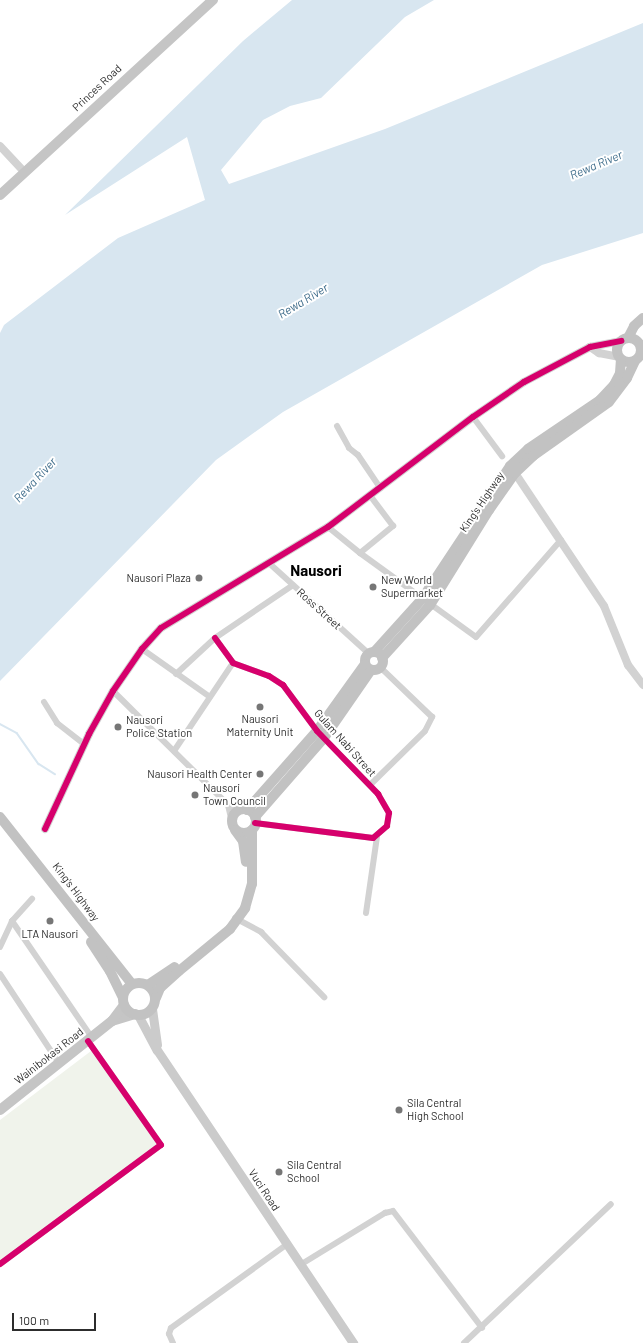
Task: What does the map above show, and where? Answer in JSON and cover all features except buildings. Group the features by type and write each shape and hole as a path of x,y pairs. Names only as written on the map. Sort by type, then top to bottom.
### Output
{"highway":[{"path":"643,318 634,326 618,346 620,358 634,361 641,352 640,344 643,332"},
{"path":"624,339 635,339 640,344"},
{"name":"King's Highway","path":"426,602 510,466 528,449 600,400 618,378 620,358"},
{"name":"King's Highway","path":"233,826 234,814 250,818 321,734 374,661 426,602 515,474 533,456 609,402 627,378 634,361"},
{"name":"King's Highway","path":"0,817 132,984"},
{"path":"233,826 243,833 250,818"},
{"path":"156,998 148,985 140,982 132,984 124,992 124,1002 137,1015 152,1009 160,988 217,941 235,918 250,894 250,818"},
{"name":"King's Highway","path":"0,826 77,920 110,971 124,1002"},
{"path":"148,985 215,936 235,918 244,893 246,862 243,841 233,826"}],"main road":[{"name":"Princes Road","path":"0,195 213,0"},
{"name":"Wainibokasi Road","path":"0,1110 112,1021 124,1002"},
{"name":"Vuci Road","path":"152,1009 157,1050"},
{"name":"Wainibokasi Road","path":"112,1021 137,1015"},
{"name":"Vuci Road","path":"137,1015 157,1050 353,1343"}],"street":[{"path":"0,146 24,172"},
{"path":"45,829 84,744 113,691 142,649 161,628 270,564 328,527 473,417 524,382 590,347 624,339"},
{"path":"590,347 599,353 620,358"},
{"path":"473,417 502,456"},
{"path":"337,426 349,448 358,455 380,488"},
{"path":"515,474 561,540 604,606 628,665 643,685"},
{"path":"360,553 392,526 370,496"},
{"path":"328,527 360,553 472,637 479,635 561,540"},
{"name":"Ross Street","path":"270,564 432,717 425,731 370,786"},
{"path":"176,674 215,638 293,585"},
{"path":"174,751 233,663 215,638"},
{"path":"142,649 210,697"},
{"name":"Gulam Nabi Street","path":"233,663 269,676 282,685 321,734 370,786 386,806 389,820 377,837"},
{"path":"113,691 228,805 250,818 377,837 366,913"},
{"path":"44,702 56,723 84,744"},
{"path":"228,805 233,826"},
{"path":"0,947 12,921 32,899"},
{"path":"235,918 261,932 324,997"},
{"path":"0,1264 161,1145 12,921"},
{"path":"0,974 59,1063"},
{"path":"464,1343 482,1328 611,1204"},
{"path":"300,1265 385,1213 393,1212 482,1328"},
{"path":"173,1343 169,1334 171,1328 286,1244"}],"shaded area":[{"path":"91,1051 159,1143 0,1263 0,1120"}],"water":[{"name":"Rewa River","path":"292,0 434,0 405,17 321,98 290,106 263,120 221,170 229,184 385,129 643,23 643,233 542,265 283,412 216,460 0,681 0,333 4,325 118,238 205,200 187,137 65,215 243,41"}],"waterway":[{"path":"0,724 17,733 39,764 55,774"}],"cycle path":[{"path":"45,829 89,734 113,691 142,649 161,628 328,527 473,417 524,382 590,347 621,341"},
{"path":"215,638 233,663 269,676 283,685 317,731 378,794 389,813 387,826 373,838 255,823"},
{"path":"0,1264 161,1145 88,1041"}],"place":[{"name":"Nausori Plaza","path":"199,578"},
{"name":"New World Supermarket","path":"373,587"},
{"name":"Nausori Maternity Unit","path":"260,707"},
{"name":"Nausori Police Station","path":"118,727"},
{"name":"Nausori Health Center","path":"260,774"},
{"name":"Nausori Town Council","path":"195,795"},
{"name":"LTA Nausori","path":"50,921"},
{"name":"Sila Central High School","path":"399,1110"},
{"name":"Sila Central School","path":"279,1172"}],"district":[{"name":"Nausori","path":"316,571"}]}
